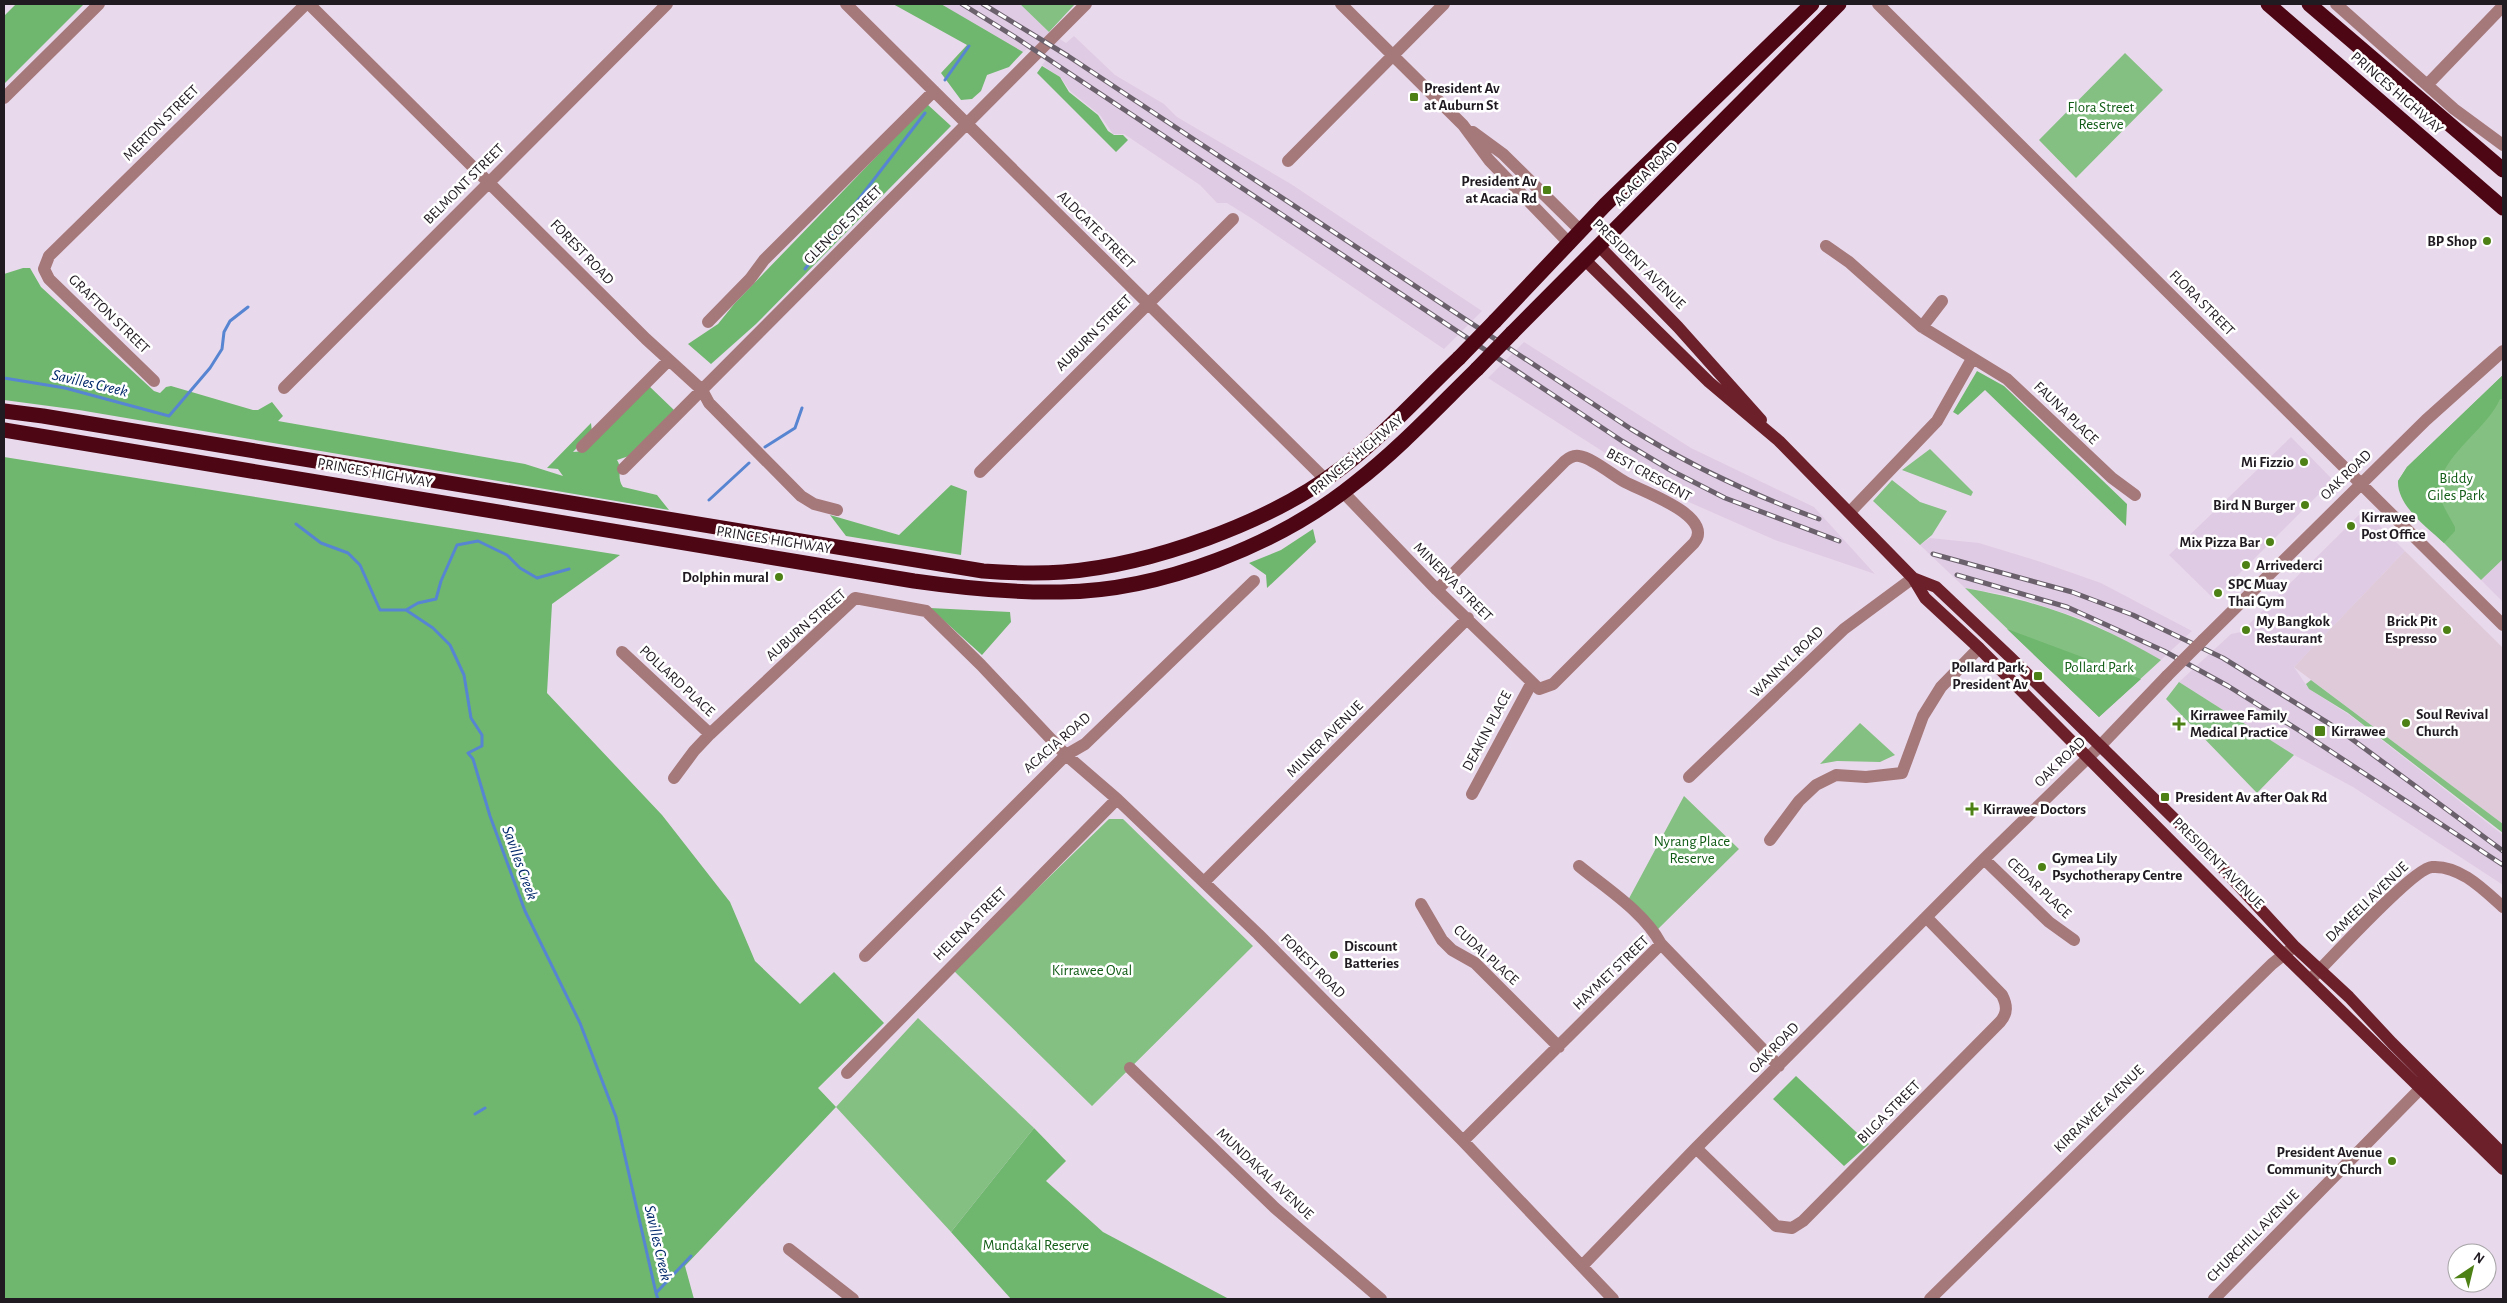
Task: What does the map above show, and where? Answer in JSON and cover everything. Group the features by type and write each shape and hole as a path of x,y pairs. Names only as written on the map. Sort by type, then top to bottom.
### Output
{"highway":[{"name":"ACACIA ROAD","path":"1458,358 1581,231 1812,4"},
{"name":"ACACIA ROAD","path":"1477,369 1839,4"},
{"name":"PRINCES HIGHWAY","path":"2268,4 2503,208"},
{"name":"PRINCES HIGHWAY","path":"2309,4 2503,170"},
{"name":"PRESIDENT AVENUE","path":"1581,231 1599,246"},
{"name":"PRESIDENT AVENUE","path":"1570,244 1585,260"},
{"name":"PRINCES HIGHWAY","path":"4,411 52,417 983,572 1063,572 1138,559 1177,548 1246,522 1325,479 1379,435 1458,358"},
{"name":"PRINCES HIGHWAY","path":"4,430 970,589 1063,592 1102,588 1187,569 1232,554 1272,536 1315,512 1343,492 1392,451 1477,369"}],"main road":[{"name":"PRESIDENT AVENUE","path":"1599,246 1678,327 1779,441 1914,578 1925,598 1979,648 2283,954 2503,1169"},
{"name":"PRESIDENT AVENUE","path":"1585,260 1715,388 1779,441"},
{"name":"PRESIDENT AVENUE","path":"1914,578 1936,587 2101,746 2206,850 2295,947 2321,969 2503,1154"}],"street":[{"path":"4,98 99,4"},
{"name":"FOREST ROAD","path":"308,4 490,181 607,301 702,390 709,403 801,496 814,504 837,510"},
{"name":"MERTON STREET","path":"44,269 49,256 308,4"},
{"name":"BELMONT STREET","path":"284,388 667,4"},
{"name":"ALDGATE STREET","path":"846,4 968,123 1146,304 1325,479"},
{"name":"GLENCOE STREET","path":"623,469 1086,4"},
{"name":"PRESIDENT AVENUE","path":"1341,4 1463,125 1502,154 1581,231"},
{"path":"1288,162 1444,4"},
{"name":"FLORA STREET","path":"1878,4 2503,625"},
{"name":"PRINCES HIGHWAY","path":"2336,4 2454,109 2503,145"},
{"path":"2427,85 2503,6"},
{"name":"GLENCOE STREET","path":"708,322 750,279 764,260 934,91"},
{"name":"PRESIDENT AVENUE","path":"1463,125 1489,160 1570,244"},
{"name":"AUBURN STREET","path":"980,472 1232,219"},
{"name":"FAUNA PLACE","path":"1826,246 1849,262 1922,326 1972,359 2007,379 2112,478 2135,495"},
{"name":"GRAFTON STREET","path":"44,269 49,279 154,381"},
{"path":"1922,326 1942,301"},
{"name":"OAK ROAD","path":"1582,1266 1696,1148 1984,859 2101,746 2203,640 2360,484 2426,420 2503,351"},
{"path":"1850,512 1937,422 1972,359"},
{"path":"582,447 669,360"},
{"name":"BEST CRESCENT","path":"1437,590 1564,461 1574,456 1584,458 1627,483 1655,494 1694,520 1699,534 1694,542 1553,684 1544,689"},
{"name":"MINERVA STREET","path":"1343,492 1535,688 1544,689"},
{"name":"WANNYL ROAD","path":"1689,777 1844,629 1914,578"},
{"name":"ACACIA ROAD","path":"864,956 1066,755 1085,744 1254,581"},
{"name":"AUBURN STREET","path":"674,778 694,751 710,734 855,598 926,611 981,665"},
{"name":"MILNER AVENUE","path":"1204,882 1468,618"},
{"path":"1770,840 1799,801 1816,785 1836,775 1866,777 1902,773 1923,716 1941,687 1979,648"},
{"name":"POLLARD PLACE","path":"622,652 710,734"},
{"name":"FOREST ROAD","path":"981,665 1066,755 1117,799 1204,882 1463,1141 1613,1299"},
{"name":"DEAKIN PLACE","path":"1472,794 1531,684"},
{"name":"HELENA STREET","path":"847,1073 1117,799"},
{"name":"CEDAR PLACE","path":"1984,859 2049,922 2074,940"},
{"path":"1579,866 1626,904 1655,932 1661,944"},
{"name":"DAMEELI AVENUE","path":"2310,980 2373,916 2425,868 2442,868 2459,873 2503,907"},
{"name":"CUDAL PLACE","path":"1420,904 1442,940 1452,950 1475,963 1558,1047"},
{"name":"BILGA STREET","path":"1696,1148 1776,1226 1792,1228 1810,1214 2000,1022 2006,1012 2002,995 1926,918"},
{"name":"HAYMET STREET","path":"1463,1141 1661,944 1779,1066"},
{"name":"KIRRAWEE AVENUE","path":"1930,1299 2283,954 2295,947"},
{"name":"MUNDAKAL AVENUE","path":"1130,1068 1275,1208 1381,1299"},
{"name":"CHURCHILL AVENUE","path":"2214,1299 2421,1088"},
{"path":"789,1249 853,1299"}],"shaded area":[{"path":"893,4 1020,4 1049,32 1066,43 1074,36 1115,75 1164,104 1177,117 1291,184 1482,311 1444,349 1251,218 1227,203 1217,203 1200,185 1124,134 1113,134 1100,115 1070,91 1061,78 1042,65 1046,60 1027,49 1023,52"},
{"path":"1524,342 1691,448 1814,507 1875,574 1775,540 1675,496 1488,378"},
{"path":"2291,437 2333,480 2214,599 2169,555"},
{"path":"2364,510 2405,551 2294,667 2309,689 2351,716 2503,835 2503,885 2353,787 2294,755 2179,682 2231,634 2241,632"},
{"path":"1930,538 1979,543 2101,583 2192,631 2161,660 2088,621 2012,596 1965,588 1920,545"},
{"path":"2405,551 2503,648 2503,824 2294,667"},
{"path":"2503,559 2503,602 2481,580"}],"green space":[{"path":"16,4 84,4 4,84 4,16"},
{"path":"893,4 941,4 1023,52 1009,67 987,75 981,91 972,99 961,100 941,73 967,45"},
{"path":"1020,4 1075,4 1049,32"},
{"name":"Flora Street Reserve","path":"2125,53 2163,90 2076,178 2039,140"},
{"path":"1042,66 1060,77 1069,92 1098,115 1108,131 1114,135 1123,135 1128,140 1116,152 1037,73"},
{"path":"927,104 951,126 756,324 711,364 688,344 718,324 735,303"},
{"path":"23,268 30,268 41,287 154,391 160,393 166,387 171,386 253,410 258,410 272,402 283,416 278,421 525,464 563,476 558,469 547,468 591,423 592,432 573,452 585,451 649,386 674,410 632,455 617,460 619,463 620,480 623,487 657,495 669,510 79,410 4,400 4,274"},
{"path":"1977,371 2004,386 2127,504 2126,526 1985,390 1958,415 1953,412"},
{"name":"Biddy Giles Park","path":"2503,375 2503,559 2481,580 2410,509 2402,497 2398,481 2407,467"},
{"path":"2503,375 2503,399 2500,399 2485,422 2454,455 2441,479 2440,496 2455,527 2455,531 2444,543 2408,508 2399,490 2398,481 2407,467"},
{"path":"1930,449 1973,492 1971,496 1902,470"},
{"path":"4,457 620,555 552,604 547,693 662,815 730,902 755,961 800,1004 834,972 884,1023 818,1088 836,1107 685,1266 694,1299 4,1299"},
{"path":"1892,480 1920,502 1947,511 1932,535 1920,545 1873,501"},
{"path":"951,485 967,491 961,555 846,536 830,515 899,535"},
{"path":"1313,529 1316,542 1267,588 1266,575 1249,563 1281,550"},
{"name":"Pollard Park","path":"1965,588 2019,600 2067,615 2113,634 2161,660 2099,717"},
{"path":"930,608 1010,612 1011,622 982,655"},
{"path":"2007,629 2141,679 2099,717"},
{"path":"2311,680 2503,824 2503,833 2348,713 2309,689 2306,684"},
{"path":"2179,682 2294,755 2257,793 2166,699"},
{"path":"1860,723 1895,755 1880,762 1837,761 1820,764"},
{"name":"Nyrang Place Reserve","path":"1684,796 1739,849 1655,932 1626,904"},
{"name":"Kirrawee Oval","path":"1109,819 1123,819 1253,946 1092,1106 953,970"},
{"path":"918,1018 1034,1128 951,1232 836,1107"},
{"path":"1796,1076 1869,1144 1844,1166 1773,1099"},
{"name":"Mundakal Reserve","path":"1034,1128 1066,1161 1046,1181 1103,1232 1229,1299 1011,1299 951,1232"}],"waterway":[{"path":"945,80 969,46"},
{"path":"805,269 925,113"},
{"name":"Savilles Creek","path":"4,378 65,388 169,416 210,368 222,349 224,332 230,321 248,307"},
{"path":"765,447 795,428 802,408"},
{"path":"709,500 749,463"},
{"name":"Savilles Creek","path":"296,524 321,543 348,553 360,565 380,610 406,610 433,628 450,645 464,675 471,718 482,735 482,746 468,753 473,759 490,816 525,911 580,1023 616,1117 656,1293"},
{"path":"406,610 418,603 436,599 441,581 457,545 478,541 507,555 520,568 537,578 569,569"},
{"path":"475,1114 485,1108"},
{"name":"Savilles Creek","path":"658,1299 656,1293 691,1256"}],"railway":[{"path":"962,4 1018,39 1622,441 1672,471 1725,498 1839,541"},
{"path":"983,4 1068,56 1631,429 1722,479 1819,519"},
{"path":"1933,554 2072,592 2133,615 2223,658 2341,731 2503,851"},
{"path":"1957,575 2067,607 2164,651 2228,686 2300,731 2503,865"}],"place":[{"name":"President Av at Auburn St","path":"1414,97"},
{"name":"President Av at Acacia Rd","path":"1547,190"},
{"name":"BP Shop","path":"2487,241"},
{"name":"Mi Fizzio","path":"2304,462"},
{"name":"Bird N Burger","path":"2305,505"},
{"name":"Kirrawee Post Office","path":"2351,526"},
{"name":"Mix Pizza Bar","path":"2270,542"},
{"name":"Arrivederci","path":"2246,565"},
{"name":"Dolphin mural","path":"779,577"},
{"name":"SPC Muay Thai Gym","path":"2218,593"},
{"name":"My Bangkok Restaurant","path":"2246,630"},
{"name":"Brick Pit Espresso","path":"2447,630"},
{"name":"Pollard Park, President Av","path":"2038,676"},
{"name":"Soul Revival Church","path":"2406,723"},
{"name":"Kirrawee Family Medical Practice","path":"2179,724"},
{"name":"Kirrawee","path":"2320,731"},
{"name":"President Av after Oak Rd","path":"2165,797"},
{"name":"Kirrawee Doctors","path":"1972,809"},
{"name":"Gymea Lily Psychotherapy Centre","path":"2042,867"},
{"name":"Discount Batteries","path":"1334,955"},
{"name":"President Avenue Community Church","path":"2392,1161"}]}
